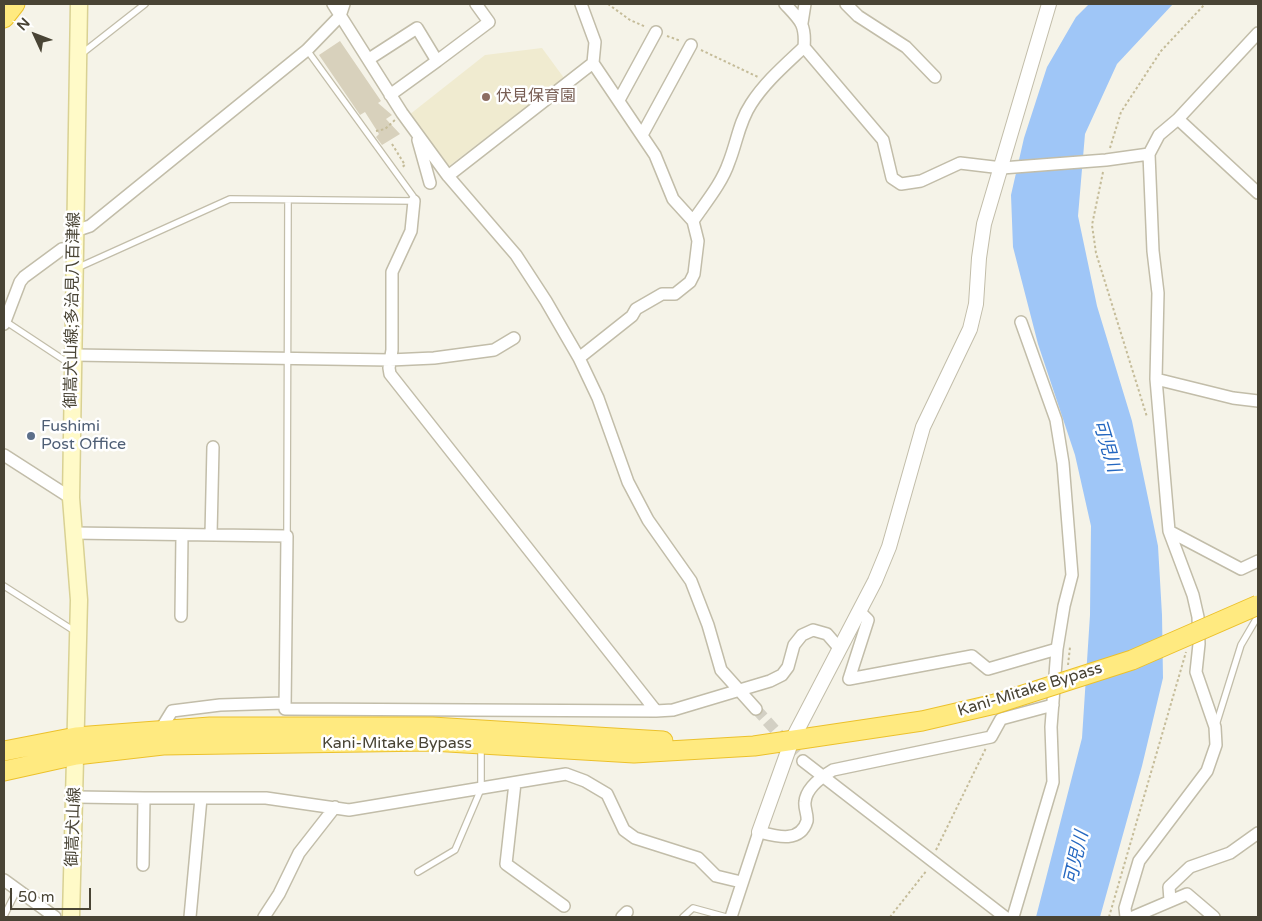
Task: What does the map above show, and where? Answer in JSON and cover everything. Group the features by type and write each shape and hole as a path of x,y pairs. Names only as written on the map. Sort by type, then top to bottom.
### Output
{"highway":[{"path":"4,18 15,4"},
{"name":"Kani-Mitake Bypass","path":"4,750 76,746 431,741 634,753 754,746 922,721 995,704 1132,660 1258,605"},
{"name":"Kani-Mitake Bypass","path":"4,771 76,746 161,729 432,726 654,741 754,737 792,740"}],"main road":[{"name":"御嵩犬山線;多治見八百津線","path":"76,746 80,600 72,533 71,498 79,4"},
{"name":"御嵩犬山線","path":"72,917 76,746"}],"street":[{"path":"333,4 415,131 448,176 516,255 580,358 598,398 628,482 648,520 691,581 708,625 721,670 756,709"},
{"path":"4,322 8,301 24,277 75,239 307,50 340,16 344,4"},
{"path":"390,95 489,22 476,4"},
{"path":"580,358 632,316 636,309 662,294 675,294 690,282 694,274 698,241 693,221 673,199 655,155 593,63 595,42 581,4"},
{"path":"693,221 722,179 740,123 751,104 769,82 804,47 805,32 802,23 785,4"},
{"path":"802,23 805,4"},
{"path":"846,4 858,16 906,47 935,77"},
{"path":"731,917 741,882 792,740 860,612 889,547 923,427 970,329 976,304 979,258 984,224 1050,4"},
{"path":"368,59 417,28 437,61"},
{"path":"619,100 656,32"},
{"path":"1126,917 1125,908 1139,861 1207,771 1216,745 1215,727 1196,672 1198,635 1193,595 1169,531 1156,379 1158,293 1153,250 1149,154 1159,136 1178,119 1258,33"},
{"path":"642,135 690,45"},
{"path":"804,47 883,140 892,178 901,184 921,181 960,163 1002,168 1106,160 1149,154"},
{"path":"448,176 593,63"},
{"path":"1178,119 1258,193"},
{"path":"415,131 430,183"},
{"path":"414,201 411,231 392,272 390,360 388,368 390,374 656,711"},
{"path":"1014,917 1053,782 1053,704 1057,649 1064,606 1072,575 1063,463 1056,420 1021,322"},
{"path":"72,360 286,358 390,360 434,358 494,350 514,338"},
{"path":"1156,379 1233,398 1258,401"},
{"path":"211,535 213,447"},
{"path":"4,456 71,498"},
{"path":"1169,531 1241,568 1258,561"},
{"path":"72,533 286,536 285,709 673,710 782,675 788,667 794,645 802,635 813,630 827,634 840,649"},
{"path":"181,616 182,535"},
{"path":"860,612 868,620 848,679 972,656 988,670 1057,649"},
{"path":"161,729 172,711 220,705 284,704"},
{"path":"759,832 777,837 791,837 800,833 806,822 805,802 808,793 823,776 833,770 991,737 1001,719 1053,704"},
{"path":"803,761 1005,917"},
{"path":"76,797 266,798 335,806 350,810 566,774 585,781 607,794 624,830 635,838 698,858 716,876 741,882"},
{"path":"515,783 506,864 564,906"},
{"path":"143,865 144,798"},
{"path":"190,917 201,798"},
{"path":"264,917 279,894 299,853 335,806"},
{"path":"1170,900 1170,887 1190,867 1230,854 1258,834"},
{"path":"4,880 54,917"},
{"path":"1133,917 1187,894 1214,917"}],"lane":[{"path":"78,56 146,4"},
{"path":"75,269 230,199 414,201 413,196 369,138 307,50"},
{"path":"286,536 288,200"},
{"path":"4,322 72,360"},
{"path":"4,586 78,634"},
{"path":"1215,727 1241,645 1258,616"},
{"path":"418,872 455,850 481,789 481,744"},
{"path":"4,916 17,890"},
{"path":"683,917 693,908 726,917"}],"path":[{"path":"1149,425 1143,399 1096,253 1092,225 1106,160 1121,112 1161,51 1205,4"},
{"path":"369,138 379,129 385,130 402,113"},
{"path":"392,144 405,165 394,172"},
{"path":"1109,917 1186,652"},
{"path":"890,917 928,868 991,737"}],"shaded area":[{"name":"伏見保育園","path":"542,48 564,78 449,166 409,115 485,55"}],"water":[{"name":"可児川","path":"1089,4 1173,4 1117,64 1085,134 1078,216 1097,306 1132,421 1158,546 1163,678 1142,766 1100,917 1036,917 1082,738 1090,615 1091,526 1075,455 1038,344 1013,247 1011,195 1024,138 1047,67 1076,17"}],"building":[{"path":"340,41 381,101 378,103 392,115 386,119 400,134 382,145 376,137 379,134 365,112 360,115 319,55"}],"tunnel":[{"path":"756,709 803,761"}],"place":[{"name":"伏見保育園","path":"486,97"},
{"name":"Fushimi Post Office","path":"31,436"}]}
